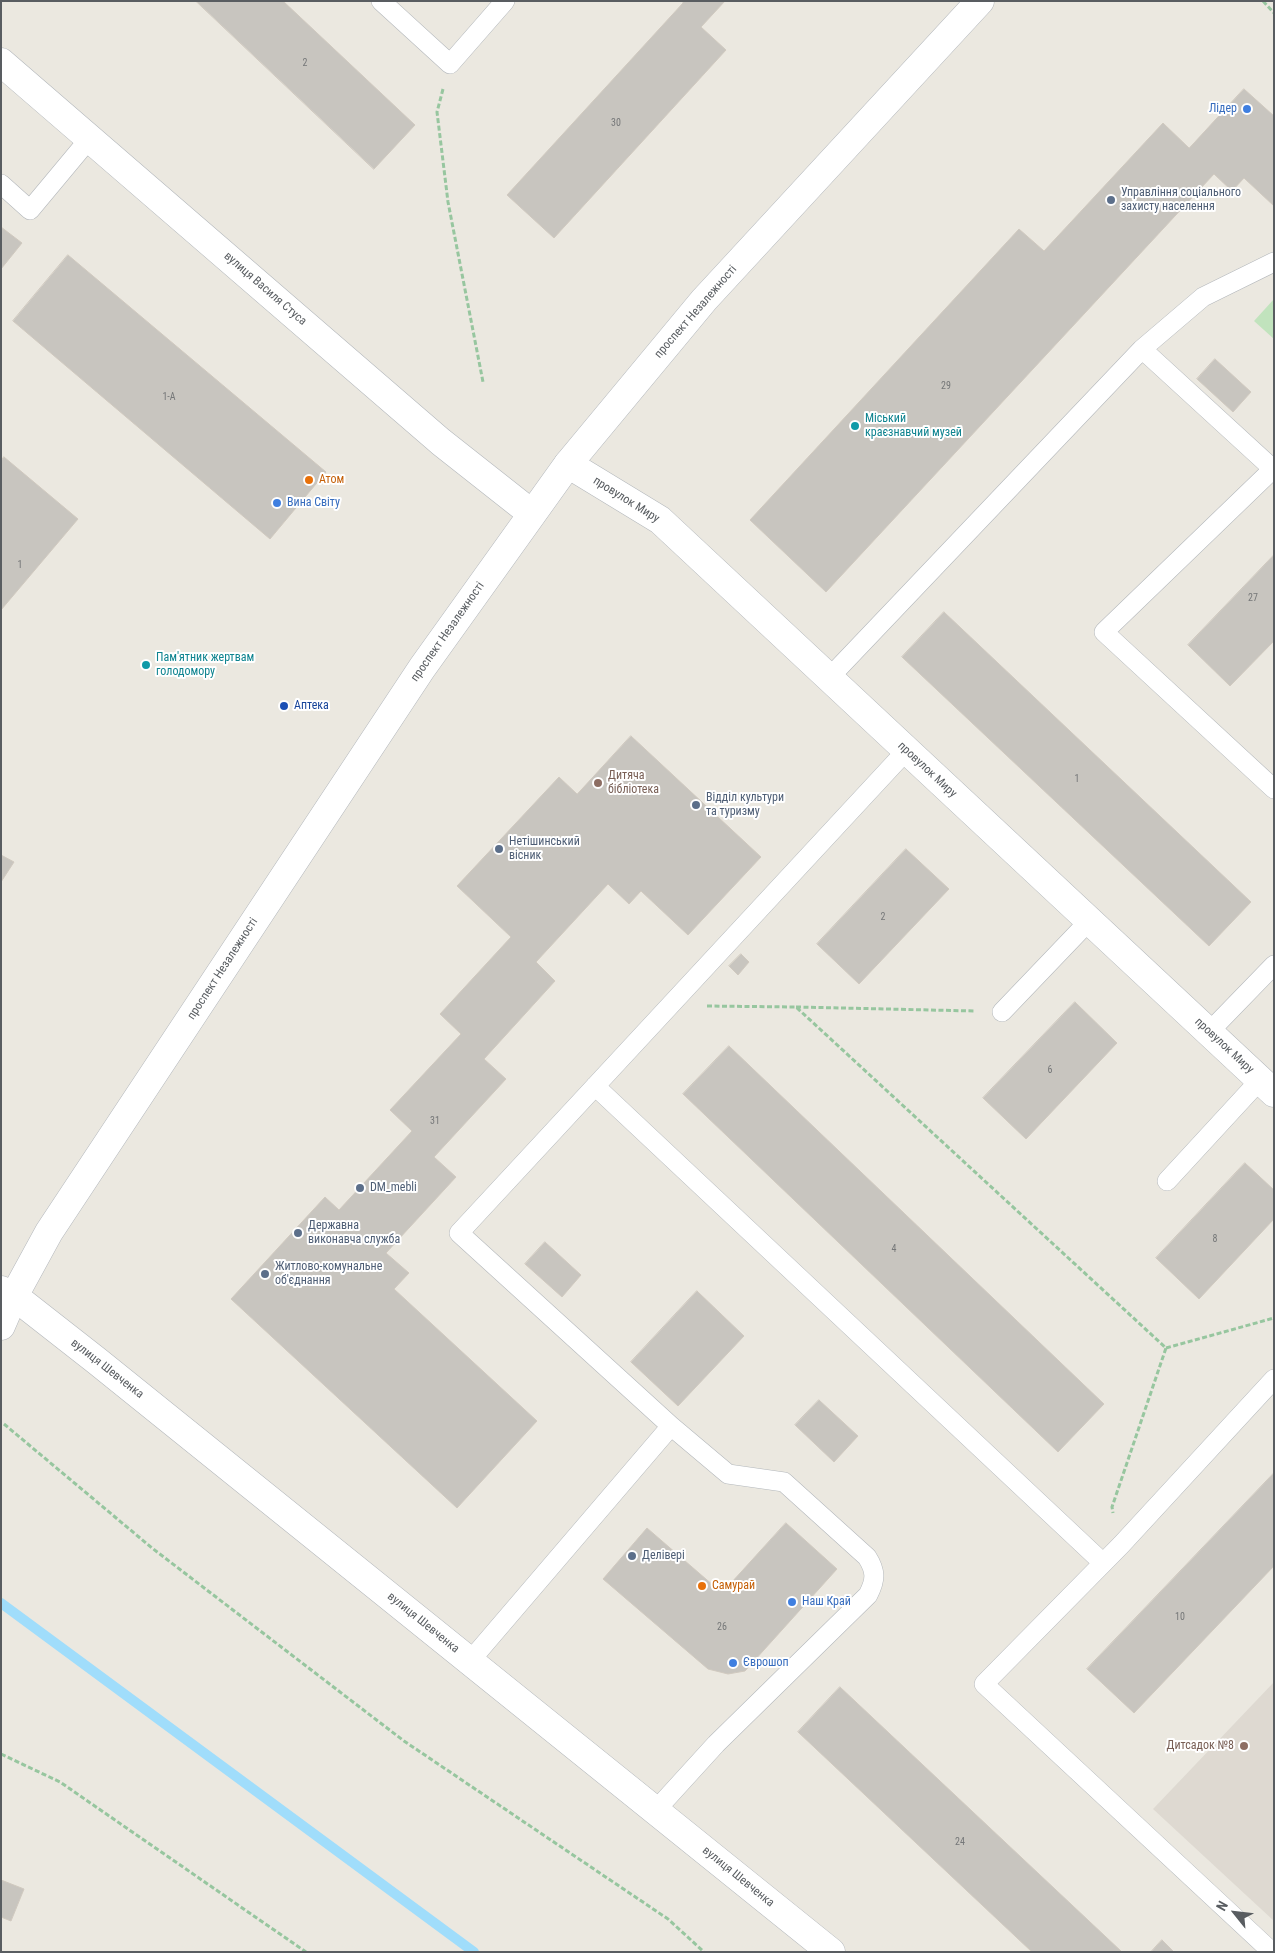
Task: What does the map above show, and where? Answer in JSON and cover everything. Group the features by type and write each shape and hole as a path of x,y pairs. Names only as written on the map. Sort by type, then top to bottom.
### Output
{"street":[{"name":"проспект Незалежності","path":"1,1326 7,1293 422,668 531,513 568,464 704,300 980,1"},
{"name":"вулиця Василя Стуса","path":"1,62 441,442 531,513"},
{"name":"провулок Миру","path":"568,464 660,520 828,679 1267,1086"},
{"name":"вулиця Шевченка","path":"7,1293 97,1361 831,1952"}],"lane":[{"path":"381,1 450,64 505,1"},
{"path":"1,184 30,210 90,138"},
{"path":"828,679 1142,349 1203,297 1274,262"},
{"path":"1142,349 1273,469 1104,632 1274,788"},
{"path":"655,1811 716,1744 868,1594 874,1582 874,1569 866,1557 784,1482 728,1474 671,1426 459,1233 906,751"},
{"path":"1002,1012 1090,920"},
{"path":"1210,1032 1274,964"},
{"path":"595,1086 1102,1562"},
{"path":"1166,1181 1267,1086"},
{"path":"1272,1952 984,1684 1102,1562 1121,1545 1274,1379"},
{"path":"470,1661 671,1426"}],"path":[{"path":"1263,1 1274,13"},
{"path":"450,64 437,112 448,202 483,382"},
{"path":"670,1006 1002,1012"},
{"path":"796,1007 1166,1348"},
{"path":"1166,1348 1274,1318"},
{"path":"1121,1545 1112,1507 1166,1348"},
{"path":"4,1424 152,1548 404,1741 668,1919 704,1952"},
{"path":"1,1754 60,1782 306,1952"}],"shaded area":[{"name":"Дитсадок №8","path":"1274,1682 1274,1921 1153,1809"}],"green space":[{"path":"1274,299 1274,339 1254,321"}],"building":[{"path":"196,1 283,1 415,125 374,169"},
{"path":"682,1 725,1 701,27 726,50 554,238 507,195 683,3"},
{"path":"1244,89 1274,116 1274,206 1244,178 1232,191 1214,174 826,592 750,520 1019,229 1044,251 1163,123 1189,148"},
{"path":"1,227 22,243 1,269"},
{"path":"68,255 326,472 270,539 13,321"},
{"path":"1215,359 1251,392 1233,412 1197,379"},
{"path":"4,457 78,519 1,610 1,461"},
{"path":"1274,555 1274,641 1230,686 1188,645"},
{"path":"944,612 1251,902 1209,946 902,657"},
{"path":"631,736 761,857 688,935 641,891 629,904 608,884 536,962 555,981 484,1059 506,1079 434,1157 456,1177 386,1253 409,1273 394,1289 537,1421 457,1508 231,1299 325,1197 339,1210 412,1131 390,1110 461,1034 440,1014 511,937 457,886 559,777 577,794"},
{"path":"906,849 949,889 859,984 817,944"},
{"path":"1,855 14,862 1,882"},
{"path":"741,954 749,962 738,975 729,966"},
{"path":"1075,1002 1117,1043 1026,1139 983,1098"},
{"path":"729,1046 1104,1404 1058,1452 683,1094"},
{"path":"1245,1163 1274,1190 1274,1219 1199,1299 1156,1258"},
{"path":"545,1242 581,1275 562,1297 525,1264"},
{"path":"697,1291 744,1336 678,1406 631,1362"},
{"path":"819,1400 858,1436 834,1462 795,1425"},
{"path":"1274,1473 1274,1566 1134,1713 1087,1669"},
{"path":"786,1523 837,1569 745,1671 728,1674 708,1669 603,1579 647,1528 714,1586 728,1586"},
{"path":"840,1687 1122,1952 1032,1952 798,1732"},
{"path":"1,1880 24,1889 11,1921 1,1917"},
{"path":"1162,1940 1174,1952 1151,1952"}],"waterway":[{"path":"1,1603 474,1952"}],"place":[{"name":"Лідер","path":"1247,109"},
{"name":"Управління соціального захисту населення","path":"1111,200"},
{"name":"Міський краєзнавчий музей","path":"855,426"},
{"name":"Атом","path":"309,480"},
{"name":"Вина Світу","path":"277,503"},
{"name":"Пам'ятник жертвам голодомору","path":"146,665"},
{"name":"Аптека","path":"284,706"},
{"name":"Дитяча бібліотека","path":"598,783"},
{"name":"Відділ культури та туризму","path":"696,805"},
{"name":"Нетішинський вісник","path":"499,849"},
{"name":"DM_mebli","path":"360,1188"},
{"name":"Державна виконавча служба","path":"298,1233"},
{"name":"Житлово-комунальне об'єднання","path":"265,1274"},
{"name":"Делівері","path":"632,1556"},
{"name":"Самурай","path":"702,1586"},
{"name":"Наш Край","path":"792,1602"},
{"name":"Єврошоп","path":"733,1663"},
{"name":"Дитсадок №8","path":"1244,1746"}]}
